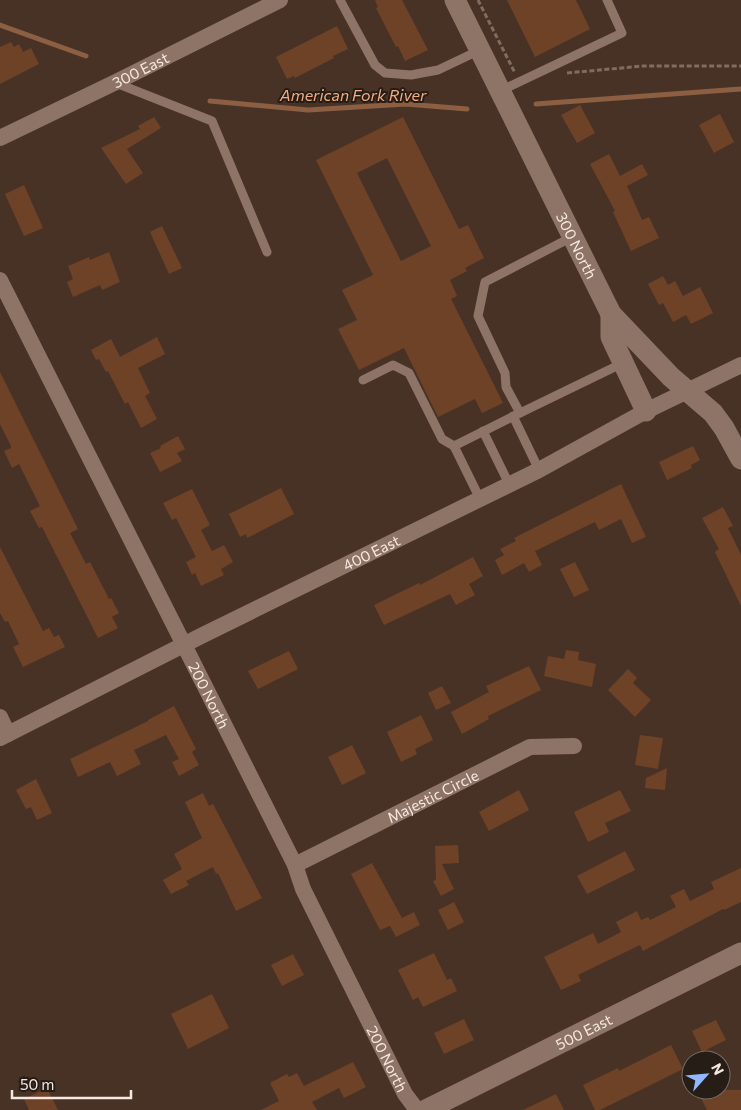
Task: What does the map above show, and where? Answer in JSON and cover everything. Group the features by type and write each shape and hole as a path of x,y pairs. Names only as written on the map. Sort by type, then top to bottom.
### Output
{"street":[{"name":"300 East","path":"0,138 280,0"},
{"name":"300 North","path":"454,0 611,314 629,335 687,391 713,413 724,428 741,459"},
{"name":"200 North","path":"0,280 295,865 303,888 407,1097 417,1110"},
{"path":"611,314 610,337 646,411"},
{"name":"400 East","path":"4,736 184,644 539,470 646,411 741,365"},
{"path":"0,717 4,736"},
{"name":"Majestic Circle","path":"295,865 530,747 574,746"},
{"name":"500 East","path":"426,1110 741,952"}],"lane":[{"path":"340,0 375,65 385,73 412,75 438,70 480,50"},
{"path":"500,91 622,33 606,0"},
{"path":"116,82 212,121 267,252"},
{"path":"539,470 506,387 505,373 478,316 485,282 572,237"},
{"path":"454,446 623,363"},
{"path":"363,380 393,365 409,373 442,439 454,446 480,499"},
{"path":"483,431 509,484"}],"path":[{"path":"478,0 519,81"},
{"path":"565,74 643,66 741,66"}],"building":[{"path":"375,0 402,0 428,50 405,61 376,8 378,7"},
{"path":"507,0 576,0 590,29 535,57"},
{"path":"337,26 348,49 295,78 294,76 287,79 276,57"},
{"path":"11,42 14,47 19,44 23,52 31,48 39,64 0,84 0,47"},
{"path":"580,105 595,133 577,143 561,115"},
{"path":"720,114 734,142 714,153 699,125"},
{"path":"154,117 161,128 127,149 143,173 126,184 101,148 140,129 138,126"},
{"path":"403,117 459,229 468,225 484,258 465,268 467,271 450,280 457,296 451,299 503,403 482,413 475,399 438,417 404,348 359,370 338,329 357,320 342,290 373,275 316,160","holes":["387,158 431,246 401,261 357,173"]},
{"path":"609,154 620,176 642,164 648,175 627,186 642,220 649,217 659,238 631,251 613,212 615,211 590,164"},
{"path":"24,185 43,228 24,236 5,194"},
{"path":"162,226 182,268 169,274 150,232"},
{"path":"109,252 120,282 102,290 100,285 73,297 67,282 73,279 68,266 89,257 90,260"},
{"path":"663,276 668,285 675,281 683,296 700,287 713,313 691,324 686,315 673,322 663,303 659,305 648,284"},
{"path":"157,337 165,354 138,368 150,393 145,396 157,419 141,428 128,402 125,404 108,371 106,372 99,359 96,360 91,350 111,339 120,357"},
{"path":"0,372 78,529 70,533 86,564 90,562 109,599 111,598 119,613 112,617 118,628 98,638 42,527 39,528 30,511 40,506 19,464 12,468 4,451 11,448 11,446 0,424"},
{"path":"178,436 185,449 177,453 182,461 160,472 150,453"},
{"path":"693,446 700,460 691,465 692,468 667,480 659,462"},
{"path":"621,484 646,537 632,543 621,519 599,530 595,522 535,551 542,565 529,572 524,563 502,575 495,560 504,555 500,549 516,541 514,538"},
{"path":"281,488 294,514 247,538 246,534 240,537 229,514"},
{"path":"192,489 210,525 201,530 212,551 224,545 233,562 221,569 224,575 201,586 195,573 192,575 186,562 196,557 176,518 172,520 163,503"},
{"path":"723,507 733,526 728,528 741,555 741,606 715,552 719,549 702,518"},
{"path":"0,547 43,631 49,628 54,637 59,635 65,647 23,667 13,647 19,644 8,621 5,622 0,613"},
{"path":"473,557 483,576 469,584 475,595 456,605 450,594 384,625 374,605 419,583 420,585"},
{"path":"575,562 589,590 574,597 560,569"},
{"path":"566,650 579,652 578,660 596,664 592,687 544,676 548,656 564,659"},
{"path":"289,651 298,669 258,689 248,671"},
{"path":"529,666 541,690 488,716 489,719 462,734 451,712 489,692 486,686"},
{"path":"628,669 637,678 633,683 651,700 635,717 608,690"},
{"path":"442,686 451,703 436,710 428,693"},
{"path":"174,706 196,749 192,752 199,765 179,776 172,762 179,759 166,735 134,750 141,764 117,776 110,762 78,777 70,759 148,721"},
{"path":"421,715 433,740 415,749 417,754 401,762 387,732"},
{"path":"640,735 663,738 658,769 635,765"},
{"path":"352,745 366,773 342,785 328,757"},
{"path":"667,768 665,790 645,788 646,778"},
{"path":"36,779 52,813 37,820 31,807 26,809 16,790"},
{"path":"519,790 529,810 489,831 479,812"},
{"path":"620,790 631,811 605,823 609,832 588,842 574,812"},
{"path":"203,793 209,806 213,804 262,898 236,911 218,873 216,874 213,867 186,881 189,885 171,894 163,880 182,869 174,854 202,838 185,802"},
{"path":"458,845 459,863 442,864 454,889 441,896 433,881 436,880 435,846"},
{"path":"625,851 635,870 587,894 577,876"},
{"path":"372,863 402,918 414,912 420,925 396,937 390,926 380,930 351,874"},
{"path":"741,868 741,902 723,909 643,951 640,945 578,975 581,981 561,990 544,957 593,933 598,944 621,932 616,922 637,911 641,920 648,917 650,920 676,907 670,896 684,889 690,901 714,889 711,882"},
{"path":"454,902 464,922 448,930 438,910"},
{"path":"434,953 447,980 451,978 457,991 423,1007 418,997 413,1000 398,970"},
{"path":"293,954 304,975 282,986 271,965"},
{"path":"212,994 229,1028 188,1049 171,1014"},
{"path":"464,1019 474,1040 444,1054 434,1033"},
{"path":"716,1020 726,1040 706,1050 701,1050 692,1031"},
{"path":"671,1045 681,1065 681,1070 600,1110 595,1110 583,1085 618,1068 619,1071"},
{"path":"353,1062 366,1087 344,1098 339,1088 312,1102 317,1110 261,1110 279,1101 270,1083 287,1074 289,1077 297,1073 304,1086"},
{"path":"47,1088 58,1110 29,1110 24,1099"},
{"path":"731,1090 741,1090 741,1110 707,1110 702,1100 731,1100"},
{"path":"556,1094 564,1110 523,1110"}],"waterway":[{"name":"American Fork River","path":"0,25 86,56"},
{"name":"American Fork River","path":"536,104 741,89"},
{"name":"American Fork River","path":"210,101 308,110 406,104 467,109"}]}
